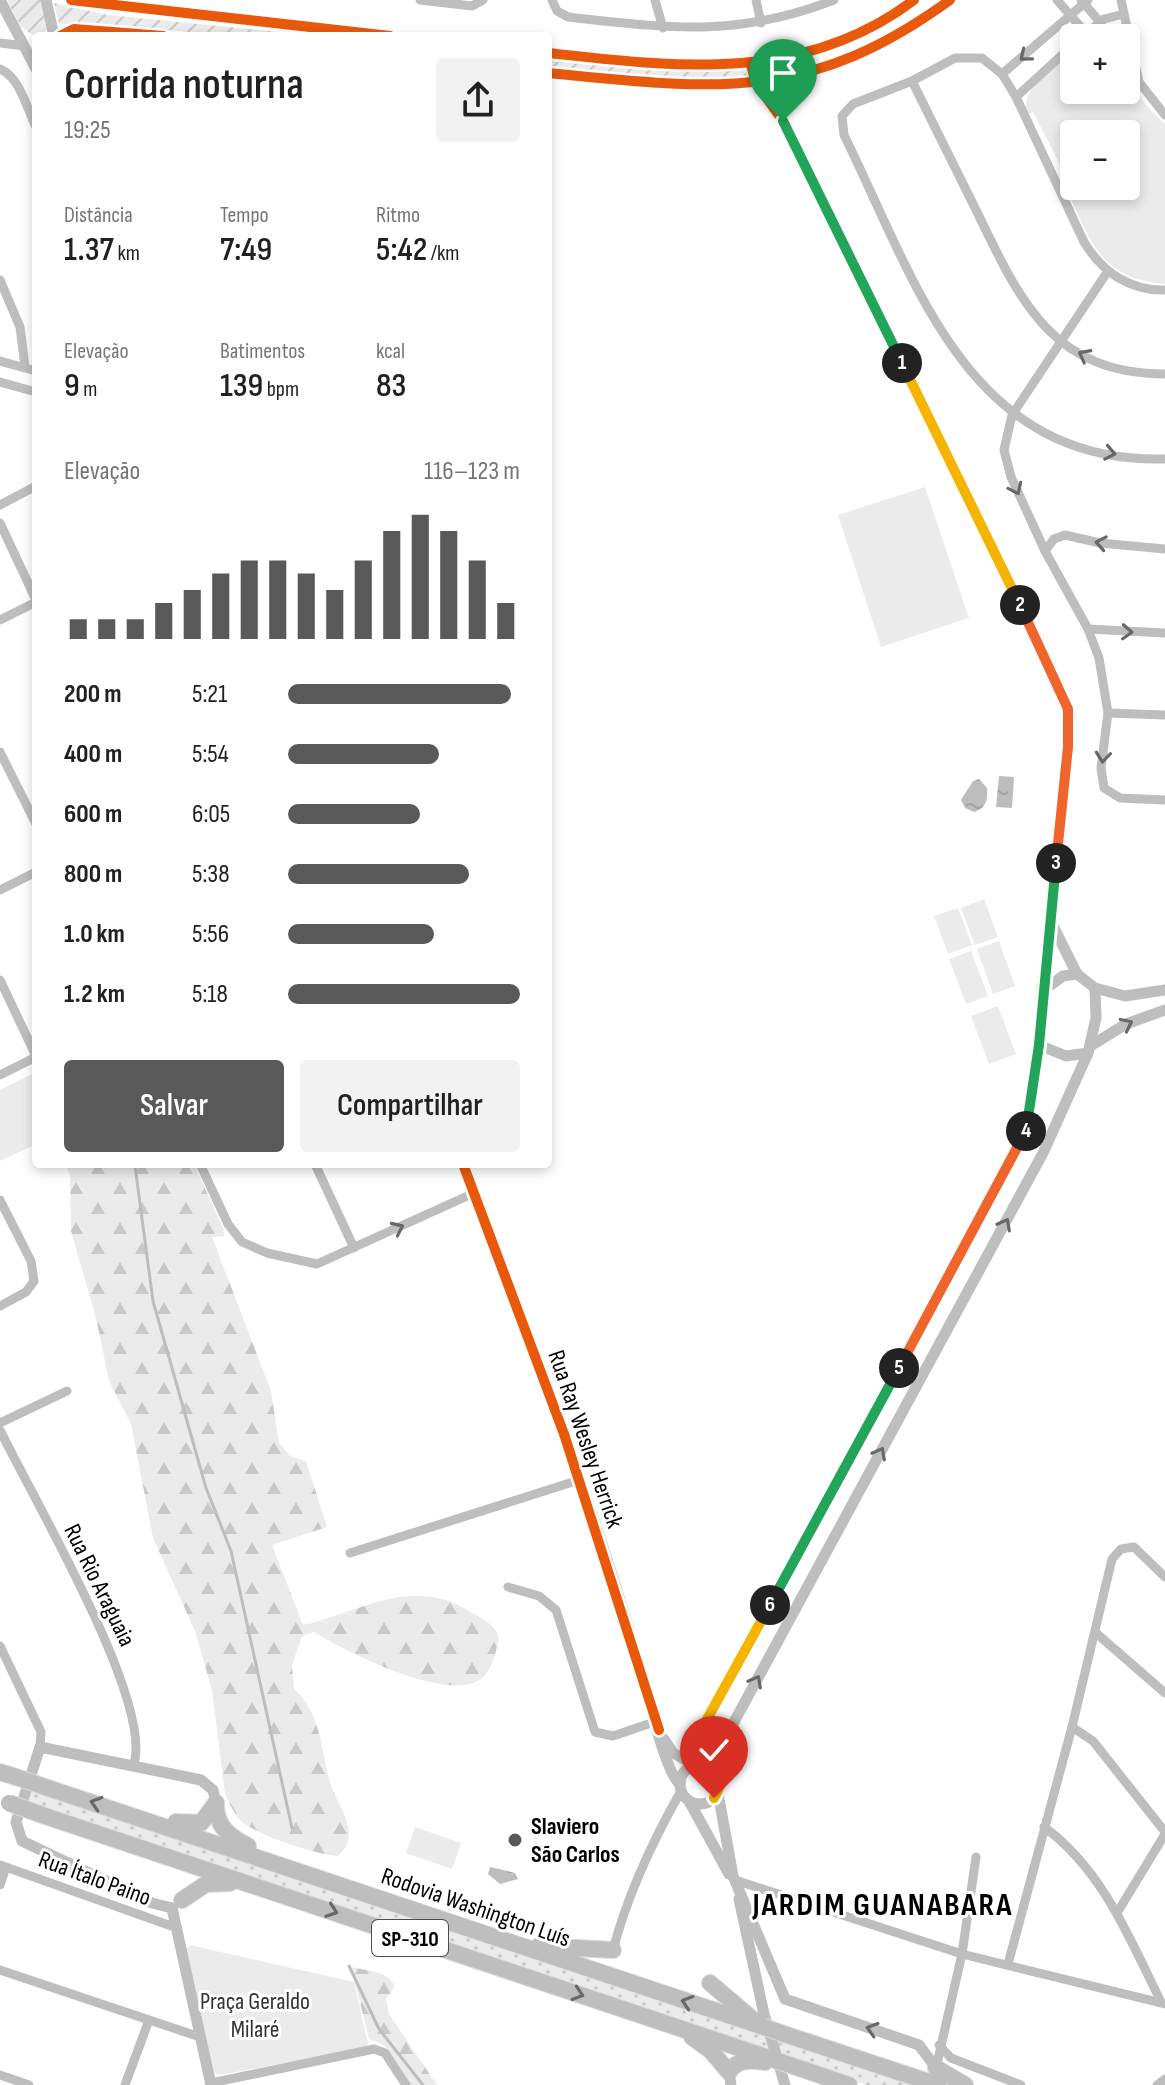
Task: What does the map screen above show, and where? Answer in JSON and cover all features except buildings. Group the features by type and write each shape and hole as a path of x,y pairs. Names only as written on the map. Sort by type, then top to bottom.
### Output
{"highway":[{"name":"Rodovia Washington Luís","path":"8,1775 131,1813 288,1870 762,2027 965,2085"},
{"name":"Rodovia Washington Luís","path":"4,1802 846,2084"},
{"path":"131,1813 192,1825 201,1823 216,1803"},
{"path":"216,1803 216,1812 227,1833 288,1870"},
{"path":"122,1842 180,1868 185,1881 177,1904"},
{"path":"177,1904 197,1888 220,1882 288,1896"},
{"path":"486,1936 523,1945 613,1950"},
{"path":"710,1983 762,2027"},
{"path":"676,2026 711,2051 730,2079"},
{"path":"730,2079 733,2065 745,2061 776,2060"}],"street":[{"path":"0,0 30,46"},
{"path":"46,0 56,32"},
{"path":"71,0 355,32"},
{"path":"420,0 472,6 483,0"},
{"path":"552,0 557,11 568,17 663,28 724,29 761,23 834,0"},
{"path":"655,0 663,28"},
{"path":"756,0 761,23"},
{"path":"552,53 679,65 751,65 776,61 859,33 914,0"},
{"path":"552,73 711,87 783,79 860,56 904,33 950,0"},
{"path":"1057,0 1075,24"},
{"path":"1121,0 1139,82 1165,115"},
{"path":"1002,74 1085,1 1100,22"},
{"path":"1097,24 1124,14"},
{"path":"67,32 74,29 112,32"},
{"path":"0,43 30,46"},
{"path":"1165,290 1134,285 1108,271 1084,242 1016,97 992,63 969,56 955,58 912,81 853,104 842,116 842,131 942,333 975,380 1012,415 1068,442 1107,454 1165,459"},
{"path":"1016,97 1060,57"},
{"path":"776,61 783,79 778,95 783,121"},
{"path":"693,1764 690,1750 1024,1138 1039,1045 1041,992 1068,747 1064,696 783,121 756,83 751,65"},
{"path":"4,71 32,120"},
{"path":"912,81 1012,284 1027,308 1060,340 1102,364 1124,371 1165,374"},
{"path":"1108,271 1012,415 1005,435 1006,464 1045,551 1088,629 1101,668 1108,713 1101,768 1104,788 1120,798 1165,800"},
{"path":"0,280 20,327 25,367"},
{"path":"0,361 32,370"},
{"path":"0,382 32,391"},
{"path":"0,505 32,488"},
{"path":"0,523 32,592"},
{"path":"1045,551 1054,539 1065,535 1114,545 1165,549"},
{"path":"0,620 32,603"},
{"path":"1088,629 1165,633"},
{"path":"1108,713 1165,715"},
{"path":"0,752 32,816"},
{"path":"0,890 32,874"},
{"path":"1050,919 1066,959 1077,974 1095,988 1125,996 1165,990"},
{"path":"1041,992 1063,976 1077,974"},
{"path":"0,980 32,1048"},
{"path":"785,2085 764,2014 734,1878 718,1793 721,1749 1043,1153 1090,1049 1097,1003 1095,988"},
{"path":"1039,1045 1066,1056 1090,1049 1126,1024 1165,1010"},
{"path":"0,1075 32,1058"},
{"path":"202,1168 228,1224 242,1242 267,1253 317,1264 474,1193"},
{"path":"317,1168 354,1248"},
{"name":"Rua Ray Wesley Herrick","path":"465,1168 531,1337 658,1726 663,1752 675,1781 734,1878 785,1999 919,2045 937,2077"},
{"path":"0,1200 31,1261 34,1281 0,1306"},
{"path":"0,1423 67,1391"},
{"name":"Rua Rio Araguaia","path":"0,1430 114,1658 138,1750 133,1766"},
{"path":"350,1553 579,1480"},
{"path":"1008,1964 1072,1727 1112,1559 1121,1549 1134,1547 1165,1577"},
{"path":"508,1587 539,1596 556,1610 595,1732 613,1736 658,1726 673,1753 693,1764 712,1767 720,1779"},
{"path":"1096,1633 1165,1693"},
{"path":"0,1646 41,1732 40,1747 16,1822 22,1841 152,1903 177,1904 177,1928 211,2084 369,2049 385,2053 406,2085"},
{"path":"1072,1727 1093,1741 1165,1833 1117,1913"},
{"path":"40,1747 201,1780 213,1790 216,1803"},
{"path":"613,1950 622,1915 651,1846 683,1792 685,1770 693,1764"},
{"path":"683,1792 702,1804 718,1793"},
{"path":"1044,1827 1070,1846 1117,1913 1163,2003"},
{"path":"937,2077 939,2045 962,1954 976,1857"},
{"path":"0,1885 3,1866"},
{"name":"Rua Ítalo Paino","path":"3,1866 177,1928"},
{"path":"734,1878 962,1954 1163,2003"},
{"path":"0,1970 200,2037"},
{"path":"125,2085 149,2020"},
{"path":"939,2045 951,2058 1021,2085"},
{"path":"0,2075 29,2085"},
{"path":"1157,2085 1165,2079"}],"green space":[{"path":"7,0 41,0 47,30 32,34 21,27"},
{"path":"54,3 108,15 278,32 189,32 94,23 59,24"},
{"path":"552,58 663,69 744,70 748,75 692,80 552,67"},
{"path":"1060,63 1060,104 1140,104 1140,96 1165,124 1165,284 1125,274 1112,265 1091,241 1071,200 1140,200 1140,120 1060,120 1060,165 1033,112 1028,114 1026,105 1033,88"},
{"path":"925,487 969,618 881,647 838,515"},
{"path":"984,899 998,937 975,945 961,908"},
{"path":"958,908 972,945 948,954 934,916"},
{"path":"999,941 1015,986 993,994 977,949"},
{"path":"971,951 988,996 966,1004 949,959"},
{"path":"998,1006 1016,1054 989,1064 971,1016"},
{"path":"32,1074 32,1146 0,1161 0,1090"},
{"path":"67,1168 196,1168 223,1228 224,1236 212,1237 271,1391 279,1443 290,1456 306,1461 327,1527 272,1545 303,1625 390,1599 431,1597 452,1602 474,1614 490,1624 499,1638 491,1665 482,1678 467,1685 447,1685 372,1662 314,1632 302,1636 292,1665 294,1689 303,1698 315,1720 330,1782 347,1821 348,1841 338,1856 288,1844 250,1827 237,1816 225,1794 212,1690 195,1631 153,1538 131,1424 109,1381 96,1318 71,1231"},
{"path":"33,1790 768,2035 772,2053 27,1804"},
{"path":"415,1827 461,1843 452,1869 406,1853"},
{"name":"Praça Geraldo Milaré","path":"190,1945 354,1982 368,2043 366,2048 220,2075 214,2073 185,1951"},
{"path":"351,1967 376,1972 387,1977 395,1986 386,1999 389,2014 437,2085 411,2085 384,2045 369,2039"},
{"path":"774,2037 916,2085 866,2085 780,2057"}],"water":[{"path":"999,776 1014,777 1012,808 996,807"},
{"path":"979,779 987,788 987,796 984,806 974,812 965,808 961,800 973,781"},
{"path":"490,1867 515,1873 518,1879 500,1884 488,1874"}],"waterway":[{"path":"135,1168 153,1301 206,1488 231,1551 292,1828"},
{"path":"349,1966 379,2029 423,2085"}],"cycle path":[{"path":"71,0 355,32"},
{"path":"552,53 691,65 783,57 828,46 872,27 914,0"},
{"path":"552,73 661,83 758,82 804,73 850,58 898,34 950,0"},
{"path":"68,32 74,29 112,32"},
{"path":"751,65 756,83 783,121 1064,696 1068,747 1041,992"},
{"path":"464,1168 564,1434 659,1730"}],"place":[{"name":"Slaviero São Carlos","path":"515,1840"}],"district":[{"name":"JARDIM GUANABARA","path":"883,1904"}],"route":[{"path":"714,1798 720,1786 717,1772 706,1764 693,1764 690,1750 1024,1138 1039,1045 1041,992 1069,724 1068,709 1057,680 783,121"}]}
